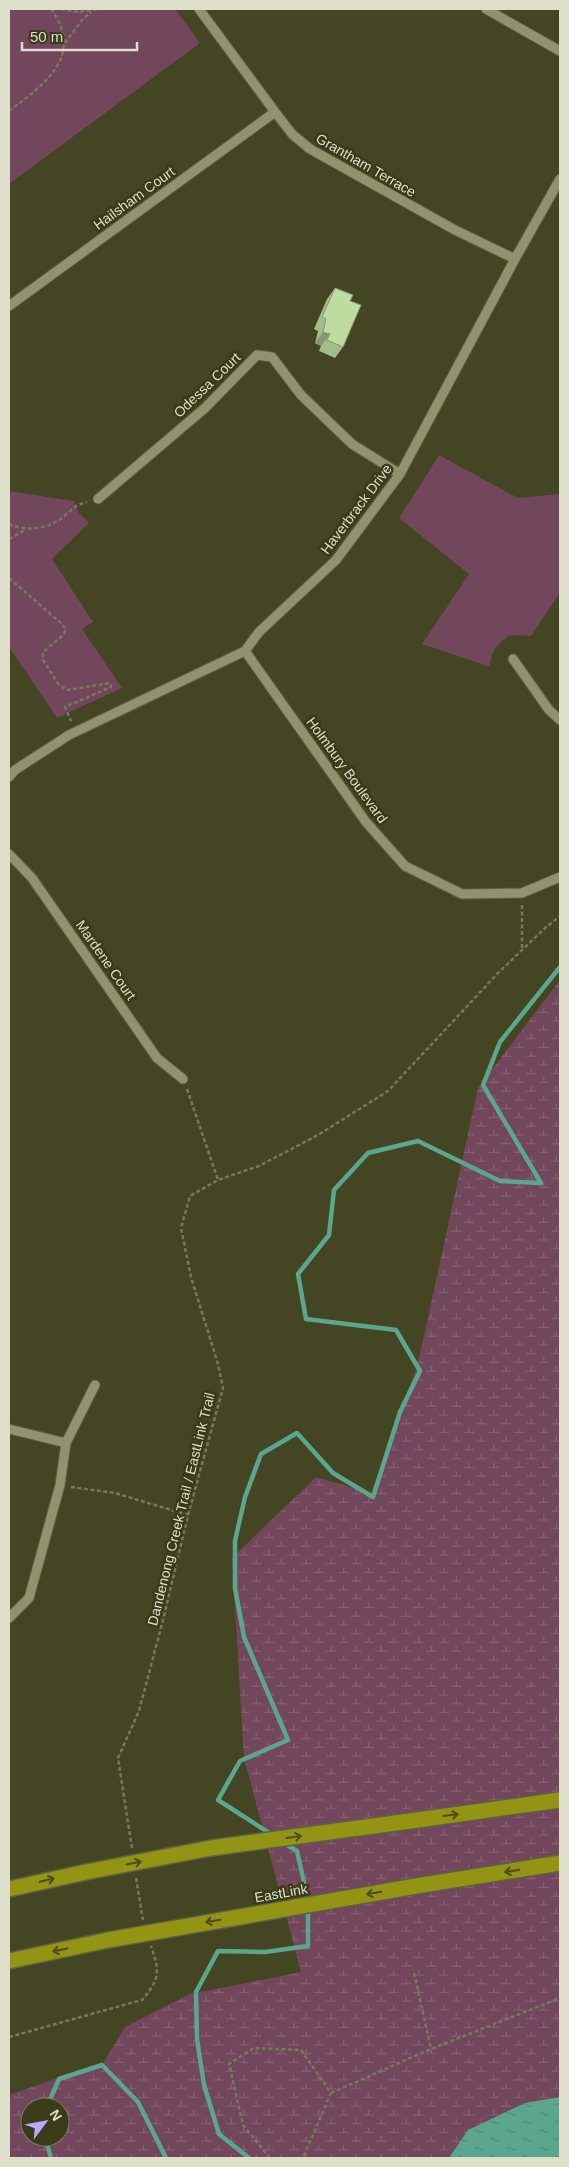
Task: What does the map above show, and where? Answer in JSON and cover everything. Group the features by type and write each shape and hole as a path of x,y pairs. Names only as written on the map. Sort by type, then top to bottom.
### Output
{"highway":[{"path":"9,1889 211,1848 560,1800"},
{"name":"EastLink","path":"9,1961 108,1940 422,1885 560,1864"}],"street":[{"name":"Grantham Terrace","path":"199,9 275,112 300,142 321,157 455,230 515,259"},
{"path":"486,9 560,51"},
{"name":"Hailsham Court","path":"9,306 275,112"},
{"name":"Haverbrack Drive","path":"9,777 54,743 246,651 259,632 336,560 400,474 560,179"},
{"name":"Odessa Court","path":"98,499 205,408 257,356 272,357 301,395 352,444 400,474"},
{"name":"Holmbury Boulevard","path":"246,651 366,822 405,866 462,894 522,893 560,877"},
{"path":"513,659 549,710 560,720"},
{"name":"Mardene Court","path":"9,854 32,878 157,1058 183,1079"},
{"path":"9,1618 29,1598 60,1485 66,1443 95,1385"},
{"path":"9,1429 66,1443"}],"path":[{"path":"51,9 61,24 65,43"},
{"path":"61,9 71,12 91,12 99,9"},
{"path":"9,111 50,76 58,65 65,43 82,20 91,12"},
{"path":"9,540 26,530 46,526 63,517 74,506 98,499"},
{"path":"9,524 26,530"},
{"path":"9,578 62,624 66,630 64,635 44,652 43,660 59,685 68,690 110,683 112,687 65,707 77,731"},
{"path":"522,893 522,950"},
{"name":"Dandenong Creek Trail / EastLink Trail","path":"118,1758 139,1712 188,1515 223,1388 218,1364 191,1277 181,1228 190,1196 218,1180 259,1166 318,1136 388,1091 522,950 560,916"},
{"path":"183,1079 218,1180"},
{"path":"60,1485 115,1493 188,1515"},
{"path":"414,1973 431,2049"},
{"path":"303,2158 331,2093 431,2049 560,1998"},
{"path":"270,2158 243,2125 229,2064 254,2048 300,2050 331,2093"}],"green space":[{"path":"9,9 175,9 200,43 9,184"},
{"path":"439,455 518,498 560,494 560,593 531,636 510,635 498,645 491,657 490,667 422,644 469,574 399,518"},
{"path":"9,491 74,501 79,513 89,523 52,559 93,622 82,629 122,688 57,718 9,647"},
{"path":"560,980 560,2158 9,2158 9,2095 75,2072 102,2065 125,2027 190,1994 301,1972 244,1758 232,1558 316,1477 371,1493 418,1363 478,1088"}],"water":[{"path":"560,2097 560,2158 449,2158 468,2130 525,2103"}],"building":[{"path":"335,288 353,295 350,301 361,305 343,347 327,340 330,334 323,332 326,319 322,317"}],"waterway":[{"path":"274,1836 218,1800 240,1761 288,1740 244,1637 235,1588 235,1541 245,1497 261,1454 297,1433 333,1473 373,1497 400,1412 420,1371 396,1330 306,1319 298,1274 329,1235 334,1190 368,1153 418,1141 500,1181 541,1183 483,1085 500,1042 560,967"},
{"path":"249,2158 219,2134 204,2085 197,2039 196,1992 218,1951 265,1952 308,1946 308,1900 297,1851 284,1843"},
{"path":"51,2097 59,2079 102,2065 138,2102 166,2158"},
{"path":"48,2147 51,2158"}]}
